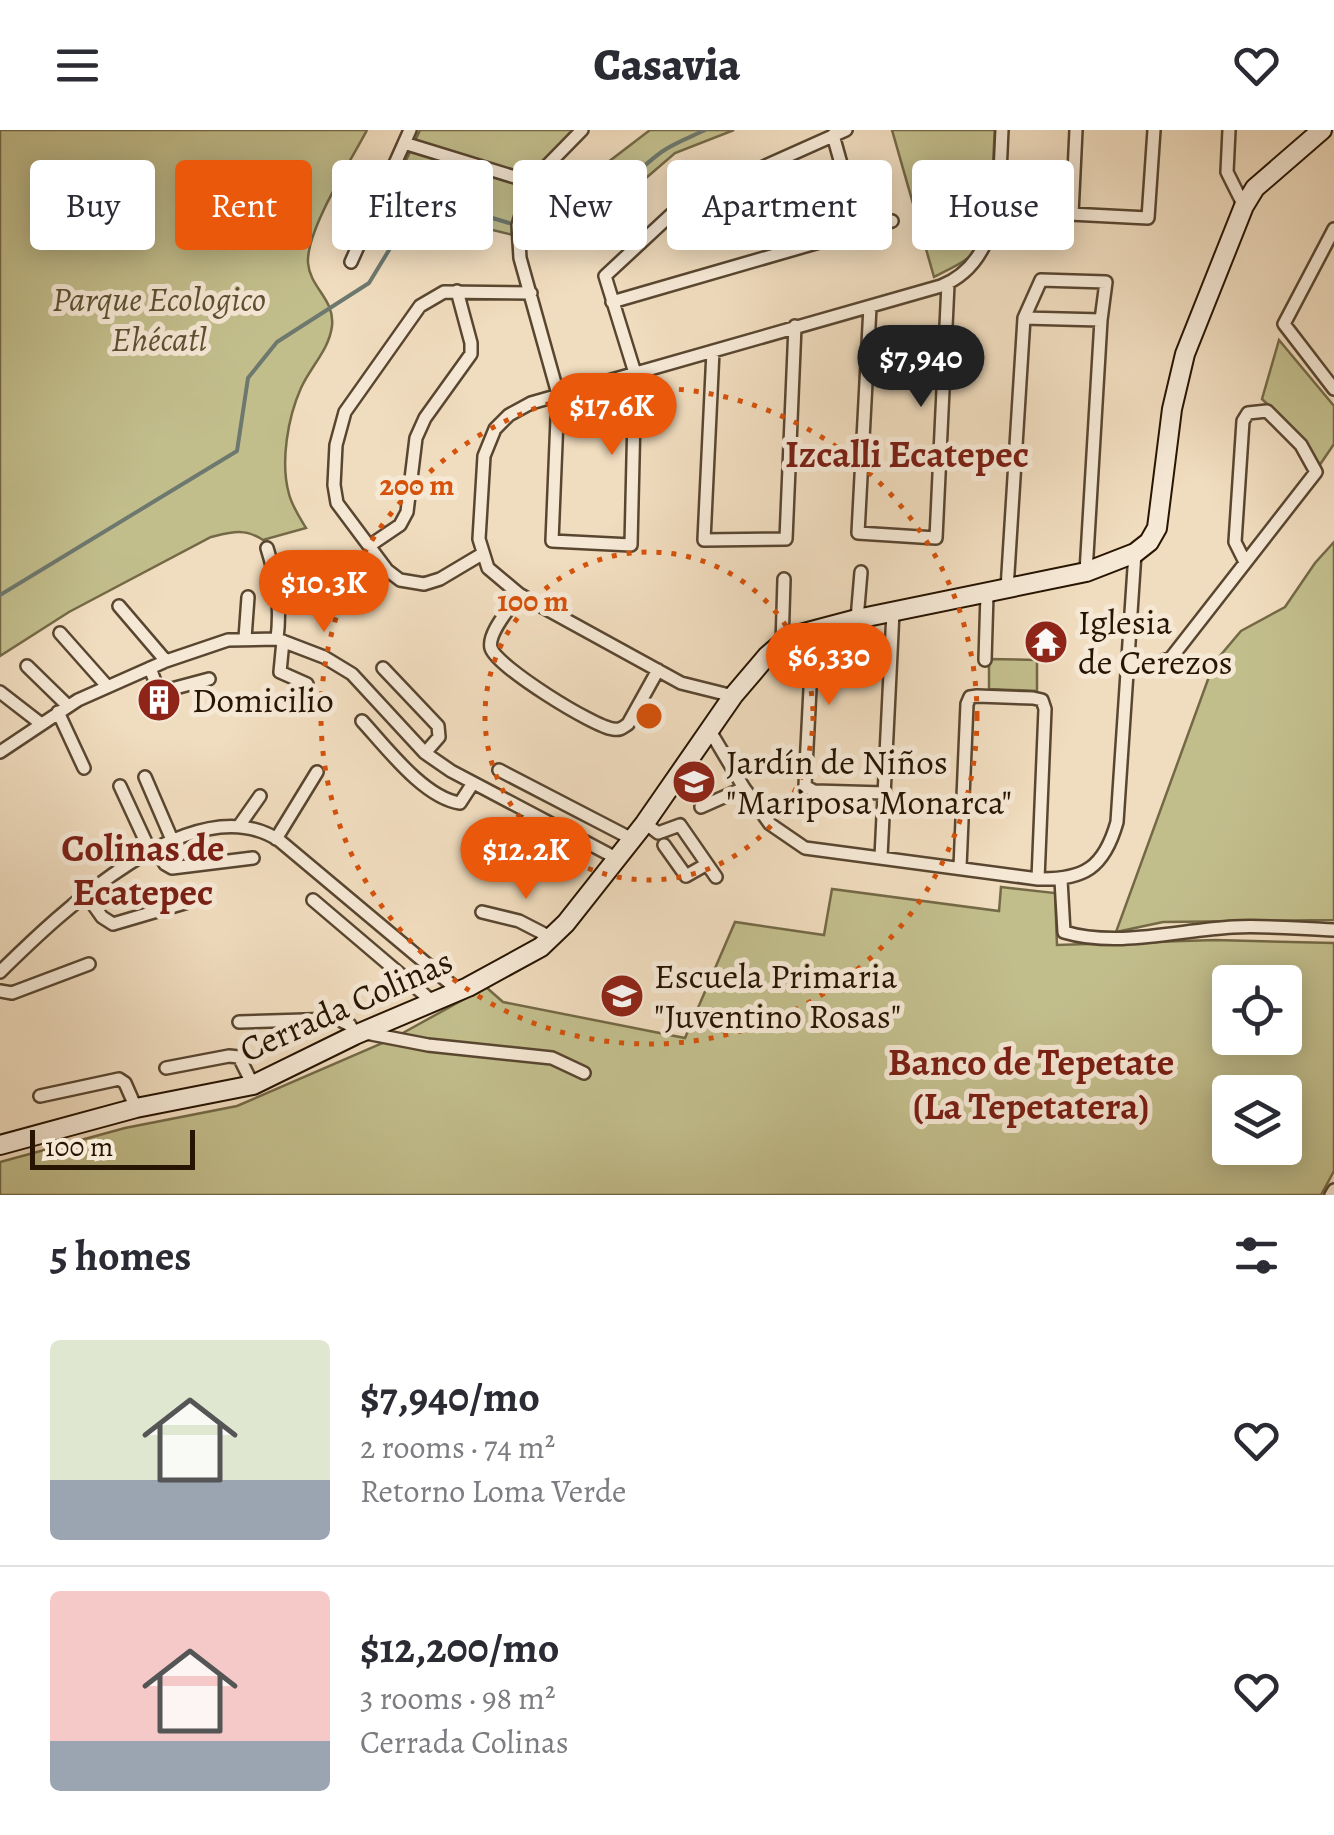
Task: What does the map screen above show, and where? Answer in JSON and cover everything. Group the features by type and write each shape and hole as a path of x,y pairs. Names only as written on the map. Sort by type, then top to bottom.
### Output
{"main road":[{"path":"782,644 790,637 857,619 1086,572 1136,554 1158,528 1172,408 1185,354 1244,206 1255,188 1320,130"},
{"name":"Cerrada Colinas","path":"0,1145 136,1108 253,1084 358,1033 458,991 542,947 645,823 733,696 782,644"}],"street":[{"path":"351,262 410,130"},
{"path":"553,160 582,130"},
{"path":"520,250 558,394 552,540 631,544 635,373 605,276 676,210 846,130"},
{"path":"999,160 1002,130"},
{"path":"1074,172 1076,130"},
{"path":"1074,214 1148,218 1154,130"},
{"path":"1229,130 1227,172 1244,206"},
{"path":"833,135 840,160"},
{"path":"404,144 513,177"},
{"path":"1334,230 1284,324 1334,389"},
{"path":"612,302 796,250"},
{"path":"733,696 681,683 520,594 488,568 482,554 478,516 488,442 509,415 531,403 948,284 960,277 982,250"},
{"path":"1006,589 1024,318 1041,280 1106,282 1086,572"},
{"path":"870,307 858,533 936,538 948,284"},
{"path":"482,554 440,579 411,584 387,570 337,503 336,446 345,412 420,306 432,297 458,291 532,293"},
{"path":"370,546 400,524 407,512 420,428 471,354 458,291"},
{"path":"1024,318 1101,320"},
{"path":"713,351 704,540 786,539 796,326"},
{"path":"1127,662 1154,664 1171,658 1246,562 1316,472 1301,445 1266,411 1248,413 1243,421 1235,542 1246,562"},
{"path":"267,548 280,607 280,672 307,684"},
{"path":"710,731 770,824 805,848 1038,880 1061,880 1091,868 1106,853 1117,822 1136,554"},
{"path":"857,619 861,572"},
{"path":"782,644 784,580"},
{"path":"520,594 492,638 491,649 503,665 562,703 608,728 622,728 658,670"},
{"path":"985,660 988,594"},
{"path":"245,638 248,598"},
{"path":"119,606 166,661"},
{"path":"882,857 893,612"},
{"path":"813,631 805,786 814,790 884,793"},
{"path":"60,633 107,686"},
{"path":"0,752 63,709 166,661 228,640 280,640 324,657 352,674 425,752 473,784 616,858"},
{"path":"28,666 63,709 84,768"},
{"path":"150,668 156,684 164,691 209,679"},
{"path":"383,668 438,726 439,737 425,752"},
{"path":"0,692 40,723"},
{"path":"960,867 970,697 1033,698 1042,700 1045,709 1038,880"},
{"path":"362,721 408,771 445,798 460,803 473,784"},
{"path":"500,770 632,840"},
{"path":"276,838 317,772"},
{"path":"145,776 174,842"},
{"path":"120,786 154,851 172,868 253,858"},
{"path":"701,807 744,788"},
{"path":"238,826 260,796"},
{"path":"531,814 516,842 569,870"},
{"path":"645,823 658,833 680,825 716,877"},
{"path":"0,972 85,893 174,842 209,829 238,826 262,829 276,838 458,991"},
{"path":"664,845 686,876 708,864"},
{"path":"1061,880 1064,932 1078,937 1133,937 1236,926 1334,930"},
{"path":"85,893 102,917 113,924 188,902"},
{"path":"312,900 433,1002"},
{"path":"482,912 518,921 552,938"},
{"path":"0,991 12,993 89,964"},
{"path":"239,1022 338,1020 358,1033 552,1058 584,1072"},
{"path":"166,1068 229,1056 239,1058 253,1084"},
{"path":"40,1096 119,1079 125,1083 136,1108"}],"green space":[{"name":"Parque Ecologico Ehécatl","path":"0,130 367,130 350,160 332,160 332,195 312,239 312,160 175,160 175,250 309,250 310,272 330,308 332,326 327,343 296,400 287,440 286,481 306,528 263,540 244,532 211,537 69,612 0,656"},
{"path":"420,130 575,130 547,160 513,160 513,235 493,230 493,160 406,160"},
{"path":"650,130 734,130 675,153 647,177 647,160 611,160"},
{"path":"892,130 995,130 993,160 912,160 912,200"},
{"path":"926,250 975,250 959,264 934,277"},
{"path":"1279,340 1334,406 1334,444 1317,469 1279,415 1262,399"},
{"path":"1334,542 1334,920 1163,922 1116,932 1214,663 1241,631 1285,607"},
{"path":"989,659 1037,660 1037,691 989,689"},
{"path":"1001,887 1055,893 1057,945 1215,940 1334,943 1334,1171 1321,1195 0,1195 0,1162 125,1128 237,1106 392,1039 486,987 503,1002 685,1038 735,922 824,935 832,889 999,911"}],"waterway":[{"path":"647,164 678,142 705,130"},
{"path":"0,595 237,451 248,378 277,342 369,283 400,232 446,204 509,223"}],"place":[{"name":"Iglesia de Cerezos","path":"1046,642"},
{"name":"Domicilio","path":"159,700"},
{"name":"Jardín de Niños \"Mariposa Monarca\"","path":"694,782"},
{"name":"Escuela Primaria \"Juventino Rosas\"","path":"622,996"}],"district":[{"name":"Izcalli Ecatepec","path":"907,454"},
{"name":"Colinas de Ecatepec","path":"143,870"},
{"name":"Banco de Tepetate (La Tepetatera)","path":"1031,1084"}]}
